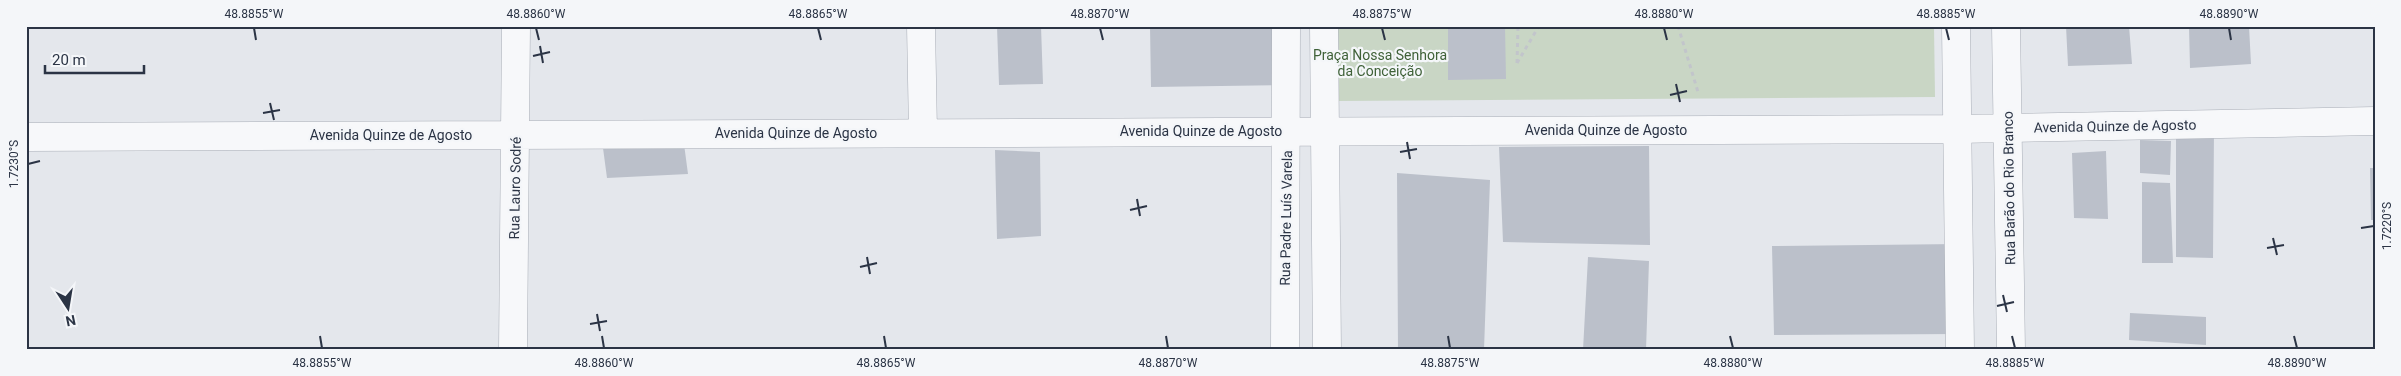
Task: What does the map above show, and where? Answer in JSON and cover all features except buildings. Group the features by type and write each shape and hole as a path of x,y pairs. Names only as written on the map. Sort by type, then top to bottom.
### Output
{"street":[{"name":"Rua Lauro Sodré","path":"513,350 516,26"},
{"path":"920,26 923,132"},
{"name":"Rua Padre Luís Varela","path":"1285,350 1286,26"},
{"path":"1324,26 1327,350"},
{"path":"1956,26 1960,350"},
{"name":"Rua Barão do Rio Branco","path":"2006,26 2011,350"},
{"name":"Avenida Quinze de Agosto","path":"26,137 1287,130 1957,129 2375,121"}],"path":[{"path":"1518,26 1517,63 1539,26"},
{"path":"1678,26 1698,92"}],"green space":[{"name":"Praça Nossa Senhora da Conceição","path":"1338,26 1934,26 1935,97 1339,101"}]}
